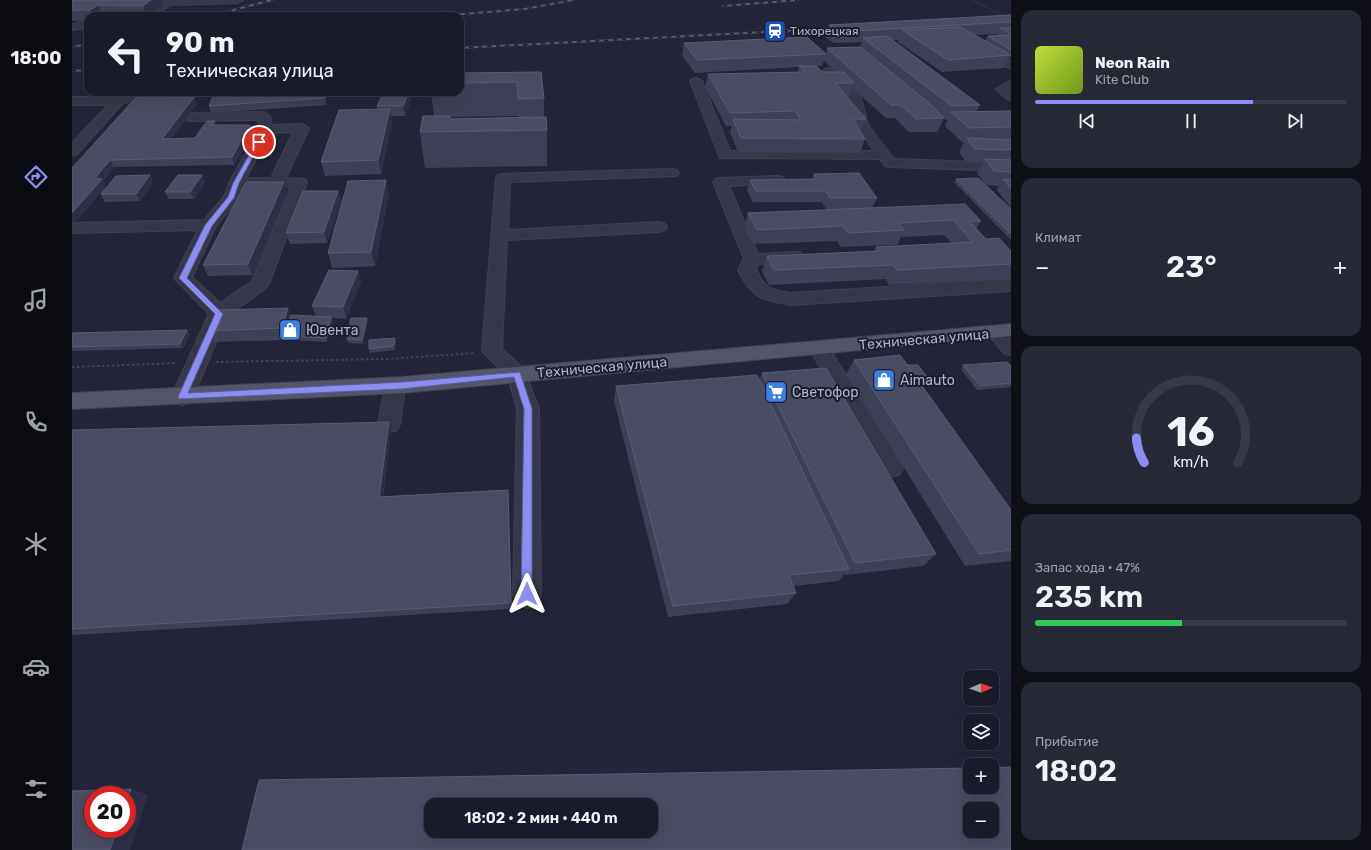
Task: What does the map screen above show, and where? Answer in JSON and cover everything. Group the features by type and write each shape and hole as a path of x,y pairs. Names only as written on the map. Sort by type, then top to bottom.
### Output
{"main road":[{"name":"Техническая улица","path":"72,401 395,386 1004,331"}],"lane":[{"path":"72,0 169,2 238,0"},
{"path":"156,12 169,2"},
{"path":"72,27 84,26"},
{"path":"978,48 1011,66"},
{"path":"828,71 854,95 862,125 890,163 1011,167"},
{"path":"696,81 725,154 884,155"},
{"path":"1011,84 1002,89 1011,96"},
{"path":"72,101 118,101 133,96"},
{"path":"72,151 118,101"},
{"path":"189,117 264,116 266,129 236,183 230,198 209,225 183,278 219,314"},
{"path":"266,129 302,128 276,183"},
{"path":"527,594 528,409 517,374 492,352 503,178 672,173"},
{"path":"790,180 720,182 752,259 748,270 754,286 768,295 791,299 1011,285"},
{"path":"182,397 219,314 260,284 300,182 236,183"},
{"path":"72,228 209,225"},
{"path":"500,235 659,227"},
{"path":"752,259 811,256"},
{"path":"1004,331 1011,348"},
{"path":"819,348 891,468"},
{"path":"388,424 395,386"}],"path":[{"path":"973,0 1011,20"},
{"path":"72,367 387,359 492,352"}],"building":[{"path":"72,0 151,0 143,6 98,5 90,10 72,10"},
{"path":"1011,15 1011,22 838,32 829,25"},
{"path":"960,27 1011,55 948,60 902,30"},
{"path":"1000,28 1011,28 1011,34"},
{"path":"1011,35 1011,50 988,36"},
{"path":"887,36 980,105 952,106 863,38"},
{"path":"807,37 826,54 697,60 684,43"},
{"path":"860,47 929,103 944,118 916,119 901,105 891,105 827,48"},
{"path":"799,66 816,66 822,72 844,72 854,83 835,83 866,119 853,119 865,139 741,138 733,119 801,120 795,111 730,113 708,74 805,72"},
{"path":"541,72 544,98 518,99 517,82 464,83 464,73"},
{"path":"137,96 194,97 162,139 195,138 207,121 215,121 212,125 250,125 232,157 110,160 95,178 102,179 72,213 72,168"},
{"path":"213,96 325,96 325,98 209,106"},
{"path":"382,96 407,96 403,106 377,106"},
{"path":"390,109 378,160 321,162 339,110"},
{"path":"1011,111 1011,127 969,128 951,112"},
{"path":"423,116 450,116 450,119 546,117 547,130 420,132"},
{"path":"967,138 1011,140 1011,150 974,149"},
{"path":"985,159 1011,160 1011,172 994,171"},
{"path":"859,173 877,198 830,198 826,191 756,191 750,180 817,179 814,174"},
{"path":"150,175 136,194 101,194 116,176"},
{"path":"178,175 202,175 190,192 165,192"},
{"path":"978,178 1011,209 1011,234 956,179"},
{"path":"1003,179 1011,180 1011,189"},
{"path":"386,180 371,252 328,253 348,181"},
{"path":"246,182 284,182 248,264 203,265"},
{"path":"303,191 338,191 324,232 286,233"},
{"path":"965,204 981,221 969,221 986,239 999,238 1011,251 1011,264 897,270 893,265 774,270 767,256 879,251 876,247 973,242 953,220 898,223 904,230 848,233 843,226 757,230 748,213"},
{"path":"329,270 358,271 343,307 312,306"},
{"path":"288,308 282,328 209,331 218,310"},
{"path":"291,315 331,317 326,338 285,336"},
{"path":"351,318 367,318 362,340 347,339"},
{"path":"187,330 180,344 72,347 72,333"},
{"path":"395,338 394,346 369,349 369,340"},
{"path":"900,355 1011,510 1011,550 979,554 854,360"},
{"path":"1007,362 1011,366 1011,383 980,386 963,365"},
{"path":"907,365 918,365 927,377 916,378"},
{"path":"826,368 936,554 855,563 762,373"},
{"path":"757,375 849,569 789,575 796,593 673,606 616,386"},
{"path":"389,422 379,497 508,490 511,603 72,629 72,430"},
{"path":"1011,767 1011,850 242,850 259,780 963,768 963,794 999,794 999,768"},
{"path":"72,791 84,791 84,838 114,838 110,850 72,850"}],"railway":[{"path":"226,12 272,0"},
{"path":"464,14 525,9 573,0"},
{"path":"723,6 798,0"},
{"path":"464,48 839,28"},
{"path":"72,47 84,45"},
{"path":"72,71 84,70"}],"place":[{"name":"Тихорецкая","path":"775,31"},
{"name":"Ювента","path":"290,330"},
{"name":"Aimauto","path":"884,380"},
{"name":"Светофор","path":"776,392"}],"route":[{"path":"259,142 236,183 230,198 209,225 183,278 219,314 182,397 402,385 517,374 528,409 527,594"}]}
